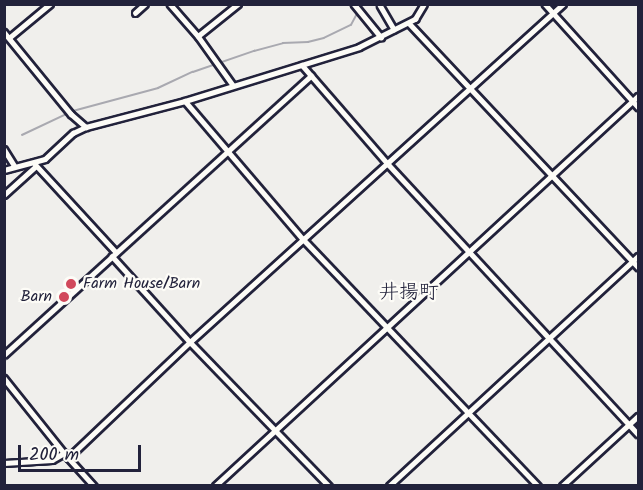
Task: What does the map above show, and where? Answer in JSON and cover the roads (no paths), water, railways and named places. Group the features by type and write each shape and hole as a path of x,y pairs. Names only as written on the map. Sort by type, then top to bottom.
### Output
{"street":[{"path":"9,38 50,4"},
{"path":"135,13 145,4"},
{"path":"170,4 198,36 233,85"},
{"path":"198,36 238,4"},
{"path":"4,195 73,133 86,127 185,101 358,47 409,23 415,19 424,4"},
{"path":"545,4 639,107"},
{"path":"68,458 190,342 562,4"},
{"path":"380,5 394,30"},
{"path":"357,8 381,37"},
{"path":"409,23 639,267"},
{"path":"4,32 70,112 86,127"},
{"path":"302,65 388,164 639,434"},
{"path":"4,354 311,76"},
{"path":"215,486 639,96"},
{"path":"185,101 303,239 469,410 538,486"},
{"path":"4,149 14,165"},
{"path":"4,170 14,165 35,165 190,342 277,429 329,486"},
{"path":"389,486 549,336 639,256"},
{"path":"4,378 68,458 94,486"},
{"path":"562,486 639,416"},
{"path":"4,463 52,459 64,453"}],"waterway":[{"path":"22,135 73,111 158,88 193,72 254,51 283,43 308,42 324,38 351,25 358,12"}],"place":[{"name":"Farm House/Barn","path":"71,284"},
{"name":"Barn","path":"64,297"}],"district":[{"name":"井揚町","path":"409,293"}]}
